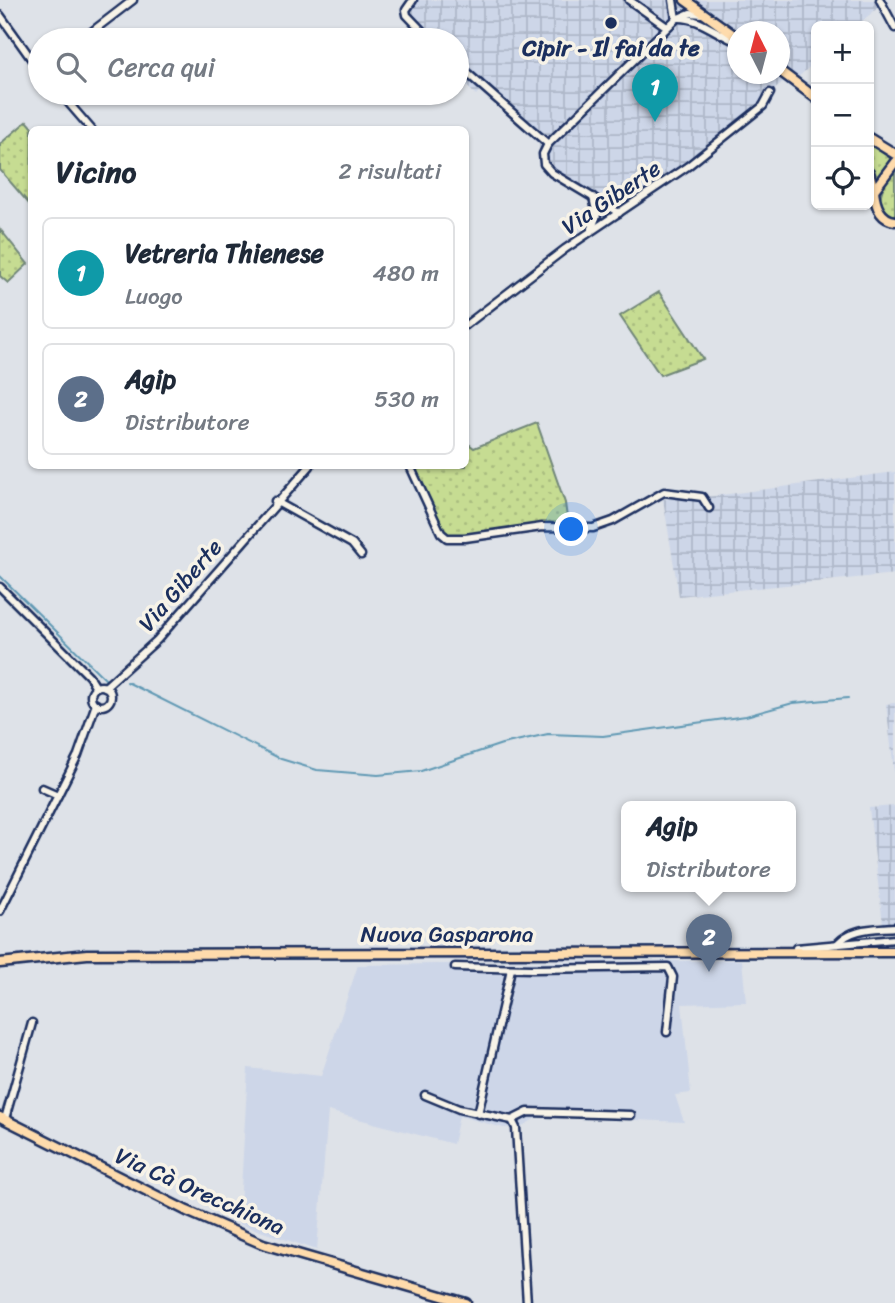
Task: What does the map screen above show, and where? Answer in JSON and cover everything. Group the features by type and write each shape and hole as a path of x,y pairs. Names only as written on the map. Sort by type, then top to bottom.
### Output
{"main road":[{"path":"685,0 727,32"},
{"path":"790,79 811,95"},
{"path":"874,141 895,153"},
{"path":"893,221 879,211 874,190 895,162"},
{"name":"Nuova Gasparona","path":"0,963 87,954 895,952"},
{"name":"Via Cà Orecchiona","path":"3,1118 187,1211 263,1244 466,1303"}],"street":[{"path":"97,28 134,0"},
{"path":"413,0 407,15 419,28"},
{"path":"629,0 667,27"},
{"path":"673,0 676,19"},
{"path":"880,0 895,29"},
{"path":"619,213 544,164 543,154 548,144 676,19 690,13 704,14"},
{"path":"0,15 28,54"},
{"path":"676,19 691,19 718,36 727,38"},
{"path":"469,75 548,144"},
{"name":"Via Giberte","path":"469,323 590,231 688,166 763,106 770,93"},
{"path":"70,105 89,126"},
{"path":"590,231 596,222 597,210 593,197"},
{"path":"607,205 610,219"},
{"path":"597,210 610,219"},
{"name":"Via Giberte","path":"106,687 157,640 275,501 307,469"},
{"path":"411,469 441,533 447,538 542,527 593,528 613,521 664,492 702,497 709,508"},
{"path":"275,501 352,544 360,555"},
{"path":"0,587 89,676 96,687"},
{"path":"96,687 106,687 110,692 109,702 96,704"},
{"path":"0,911 78,755 96,704 91,695 96,687"},
{"path":"42,788 58,795"},
{"path":"837,944 857,930 895,927"},
{"path":"747,953 895,939"},
{"path":"532,969 533,953"},
{"path":"455,967 668,967 673,977 667,1032"},
{"path":"478,1114 511,969"},
{"name":"Via Cà Orecchiona","path":"3,1118 32,1023"},
{"path":"425,1095 478,1114 512,1120 528,1112 631,1115"},
{"path":"512,1120 516,1128 527,1303"}],"shaded area":[{"path":"409,0 679,0 727,36 727,84 781,84 697,155 589,229 595,207 583,194 541,169 539,144 480,90 476,95 469,88 469,28 415,28 404,17"},
{"path":"688,0 876,0 880,6 862,21 811,21 811,66 795,80 790,76 790,21 727,21 727,30"},
{"path":"895,472 895,574 679,596 663,499 714,496"},
{"path":"895,703 895,779 886,704"},
{"path":"895,806 895,924 883,924 869,808"},
{"path":"742,960 746,1002 682,1004 691,1093 675,1095 684,1122 540,1116 522,1126 504,1128 459,1116 453,1144 328,1111 317,1250 239,1224 248,1068 321,1076 358,965"}],"green space":[{"path":"27,121 31,126 28,126 28,203 0,170 0,144"},
{"path":"874,147 891,159 876,180 874,174"},
{"path":"895,167 895,217 883,206 881,194"},
{"path":"0,229 28,264 8,283 0,276"},
{"path":"659,292 703,359 660,375 620,316"},
{"path":"537,423 565,503 568,525 454,539 446,534 416,470 469,469 469,446 474,448"}],"waterway":[{"path":"0,576 106,680"},
{"path":"127,682 281,759 317,770 378,775 421,771 502,744 548,734 603,736 746,716 793,703 848,698"}],"place":[{"name":"Cipir - Il fai da te","path":"611,23"},
{"name":"Vetreria Thienese","path":"655,122"},
{"name":"Agip","path":"709,972"}]}
